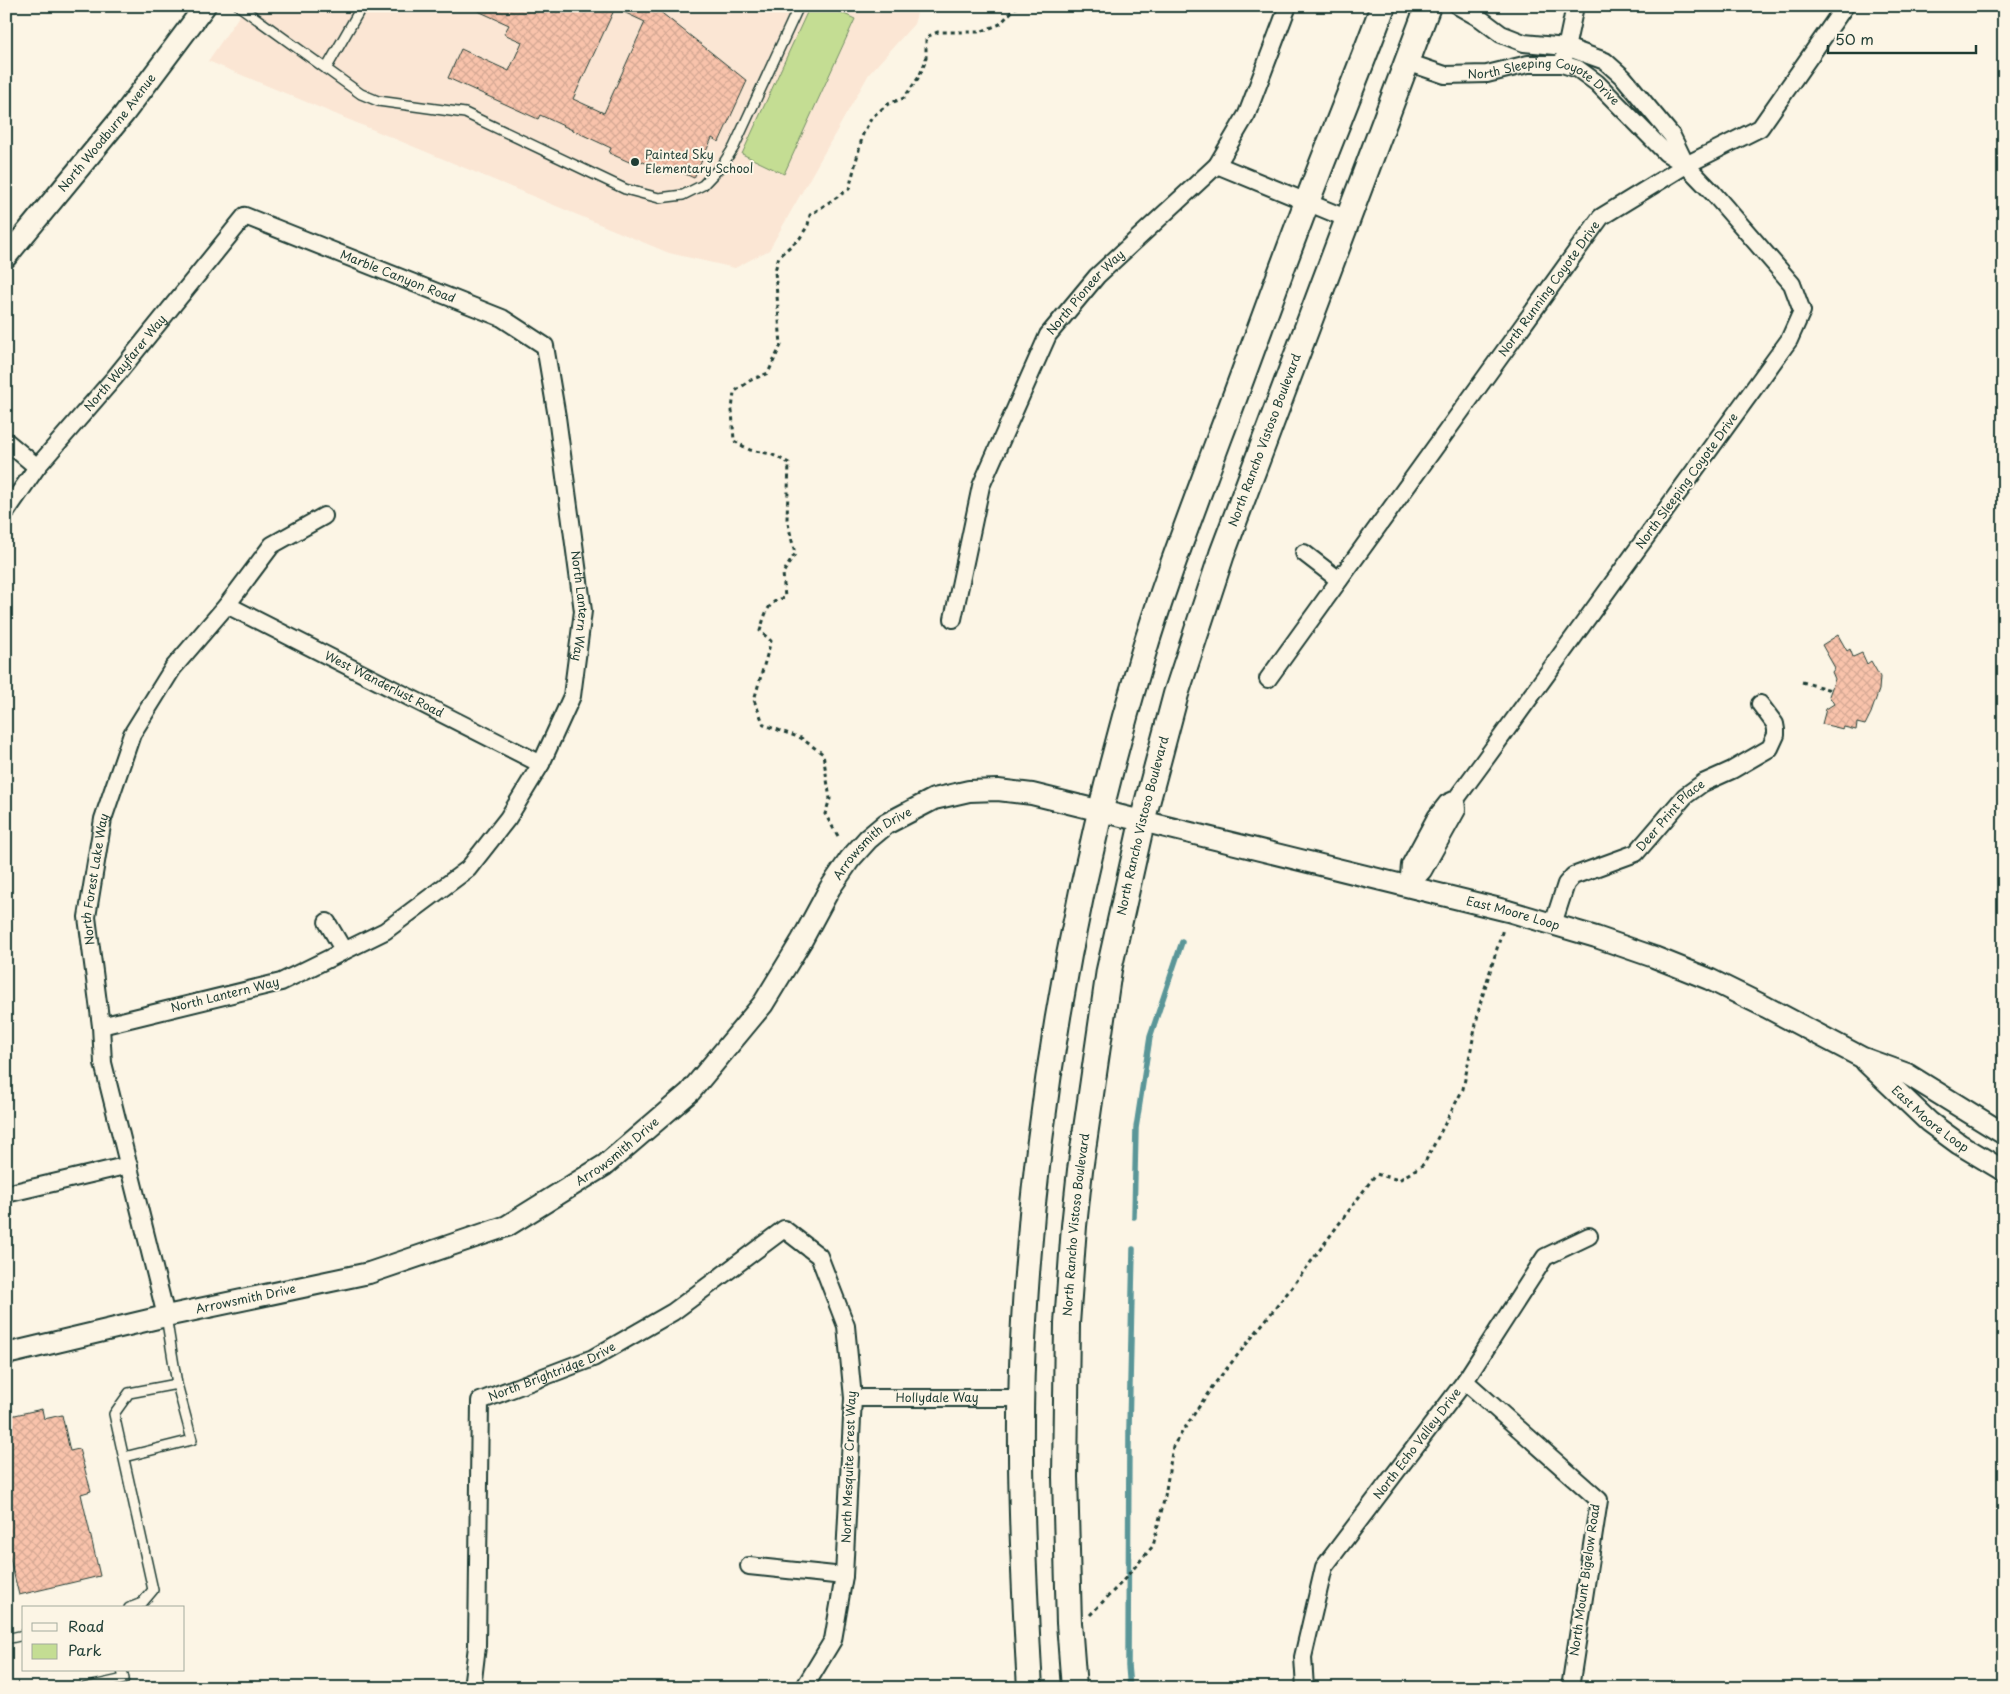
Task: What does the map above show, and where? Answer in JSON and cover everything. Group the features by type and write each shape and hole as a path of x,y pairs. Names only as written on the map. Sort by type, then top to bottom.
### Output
{"main road":[{"path":"1030,1688 1022,1527 1024,1312 1036,1168 1047,1082 1069,953 1099,811 1142,658 1176,558 1307,202 1383,6"},
{"name":"North Rancho Vistoso Boulevard","path":"1074,1688 1069,1623 1065,1477 1067,1324 1080,1170 1109,970 1142,822 1176,694 1222,554 1428,6"}],"street":[{"name":"North Woodburne Avenue","path":"6,257 124,114 206,6"},
{"name":"North Pioneer Way","path":"953,619 981,486 1048,335 1097,276 1217,165 1247,114 1288,6"},
{"name":"North Sleeping Coyote Drive","path":"1458,6 1481,19 1501,34 1524,43 1566,47 1605,61 1624,78 1672,136 1686,165"},
{"path":"1562,64 1576,6"},
{"name":"North Running Coyote Drive","path":"1268,679 1601,217 1686,165 1760,128 1845,6"},
{"name":"North Sleeping Coyote Drive","path":"1407,62 1445,75 1487,74 1528,64 1562,64 1578,69 1597,83 1666,153 1686,165 1713,193 1792,284 1802,311 1789,340 1456,799 1446,803 1410,865 1408,887"},
{"path":"1217,165 1348,219"},
{"name":"Marble Canyon Road","path":"245,216 502,318 545,346"},
{"name":"North Wayfarer Way","path":"6,512 37,467 115,377 245,216"},
{"name":"North Lantern Way","path":"101,1026 281,982 385,931 468,869 508,818 541,764 572,696 583,612 558,417 545,346"},
{"path":"6,441 37,467"},
{"name":"North Forest Lake Way","path":"166,1316 103,1063 101,1026 87,917 103,819 132,734 173,668 227,605 272,545 324,516"},
{"path":"1304,552 1339,580"},
{"name":"West Wanderlust Road","path":"227,605 541,764"},
{"name":"Deer Print Place","path":"1553,924 1566,884 1573,876 1636,853 1670,811 1685,796 1703,783 1752,760 1770,748 1776,736 1775,724 1760,704"},
{"name":"Arrowsmith Drive","path":"6,1354 166,1316 369,1273 507,1226 605,1165 690,1092 763,1004 802,940 830,888 850,859 868,839 886,824 905,812 934,799 960,793 998,790 1032,794 1142,822"},
{"name":"East Moore Loop","path":"1142,822 1508,911 1654,957 1766,1006 1863,1058 1907,1074 2004,1134"},
{"path":"327,922 344,951"},
{"name":"East Moore Loop","path":"1863,1058 1929,1122 1959,1144 2004,1171"},
{"path":"6,1194 129,1165"},
{"name":"North Mesquite Crest Way","path":"784,1229 819,1256 846,1326 853,1398 844,1576 833,1640 804,1688"},
{"name":"North Brightridge Drive","path":"472,1688 477,1646 480,1401 593,1358 673,1312 784,1229"},
{"name":"North Echo Valley Drive","path":"1305,1688 1303,1657 1324,1567 1465,1381 1545,1257 1589,1236"},
{"name":"North Mount Bigelow Road","path":"1465,1381 1599,1500 1570,1688"},
{"name":"Hollydale Way","path":"853,1398 1022,1398"},
{"path":"749,1566 844,1576"}],"lane":[{"path":"239,6 361,94 378,100 465,113 625,189 659,198 683,195 703,185 723,164 734,147 799,6"},
{"path":"326,69 362,6"},
{"path":"124,1457 192,1440 177,1384 166,1316"},
{"path":"134,1606 142,1603 153,1590 114,1414 129,1393 177,1384"},
{"path":"6,1639 22,1635"},
{"path":"84,1688 124,1679 122,1672"}],"path":[{"path":"838,836 825,814 830,799 823,754 800,738 764,725 754,700 771,641 760,631 768,608 778,599 785,598 783,573 795,554 787,520 788,463 771,454 750,450 734,441 732,410 734,392 751,380 768,373 781,345 775,271 779,256 800,238 808,225 810,215 850,189 863,134 872,117 888,104 904,98 919,77 926,60 926,37 938,32 980,32 1000,24 1017,6"},
{"path":"1802,682 1831,690"},
{"path":"1089,1615 1121,1583 1153,1546 1165,1496 1173,1446 1212,1387 1293,1286 1376,1174 1400,1180 1424,1164 1463,1089 1480,1004 1508,911"}],"shaded area":[{"name":"Painted Sky Elementary School","path":"246,6 919,6 914,24 869,74 769,250 735,268 669,253 208,61"}],"green space":[{"path":"810,6 827,6 855,19 784,174 742,154"}],"building":[{"path":"467,6 653,6 747,81 719,142 712,138 694,178 672,168 669,174 639,160 636,165 609,153 611,148 540,115 538,119 448,78 461,49 509,71 522,42 504,34 509,25","holes":["615,8 645,22 604,113 573,99"]},
{"path":"1838,635 1847,651 1850,649 1853,657 1862,653 1867,664 1871,661 1880,677 1879,690 1871,713 1865,725 1857,723 1856,730 1822,724 1826,709 1834,704 1829,696 1835,679 1832,672 1835,668 1822,645"},
{"path":"42,1409 44,1419 62,1415 70,1451 79,1449 91,1491 81,1494 100,1576 19,1595 6,1542 6,1417"}],"waterway":[{"path":"1134,1217 1136,1128 1150,1037 1182,942"},
{"path":"1130,1688 1128,1666 1129,1429 1133,1249"}],"place":[{"name":"Painted Sky Elementary School","path":"635,162"}]}
